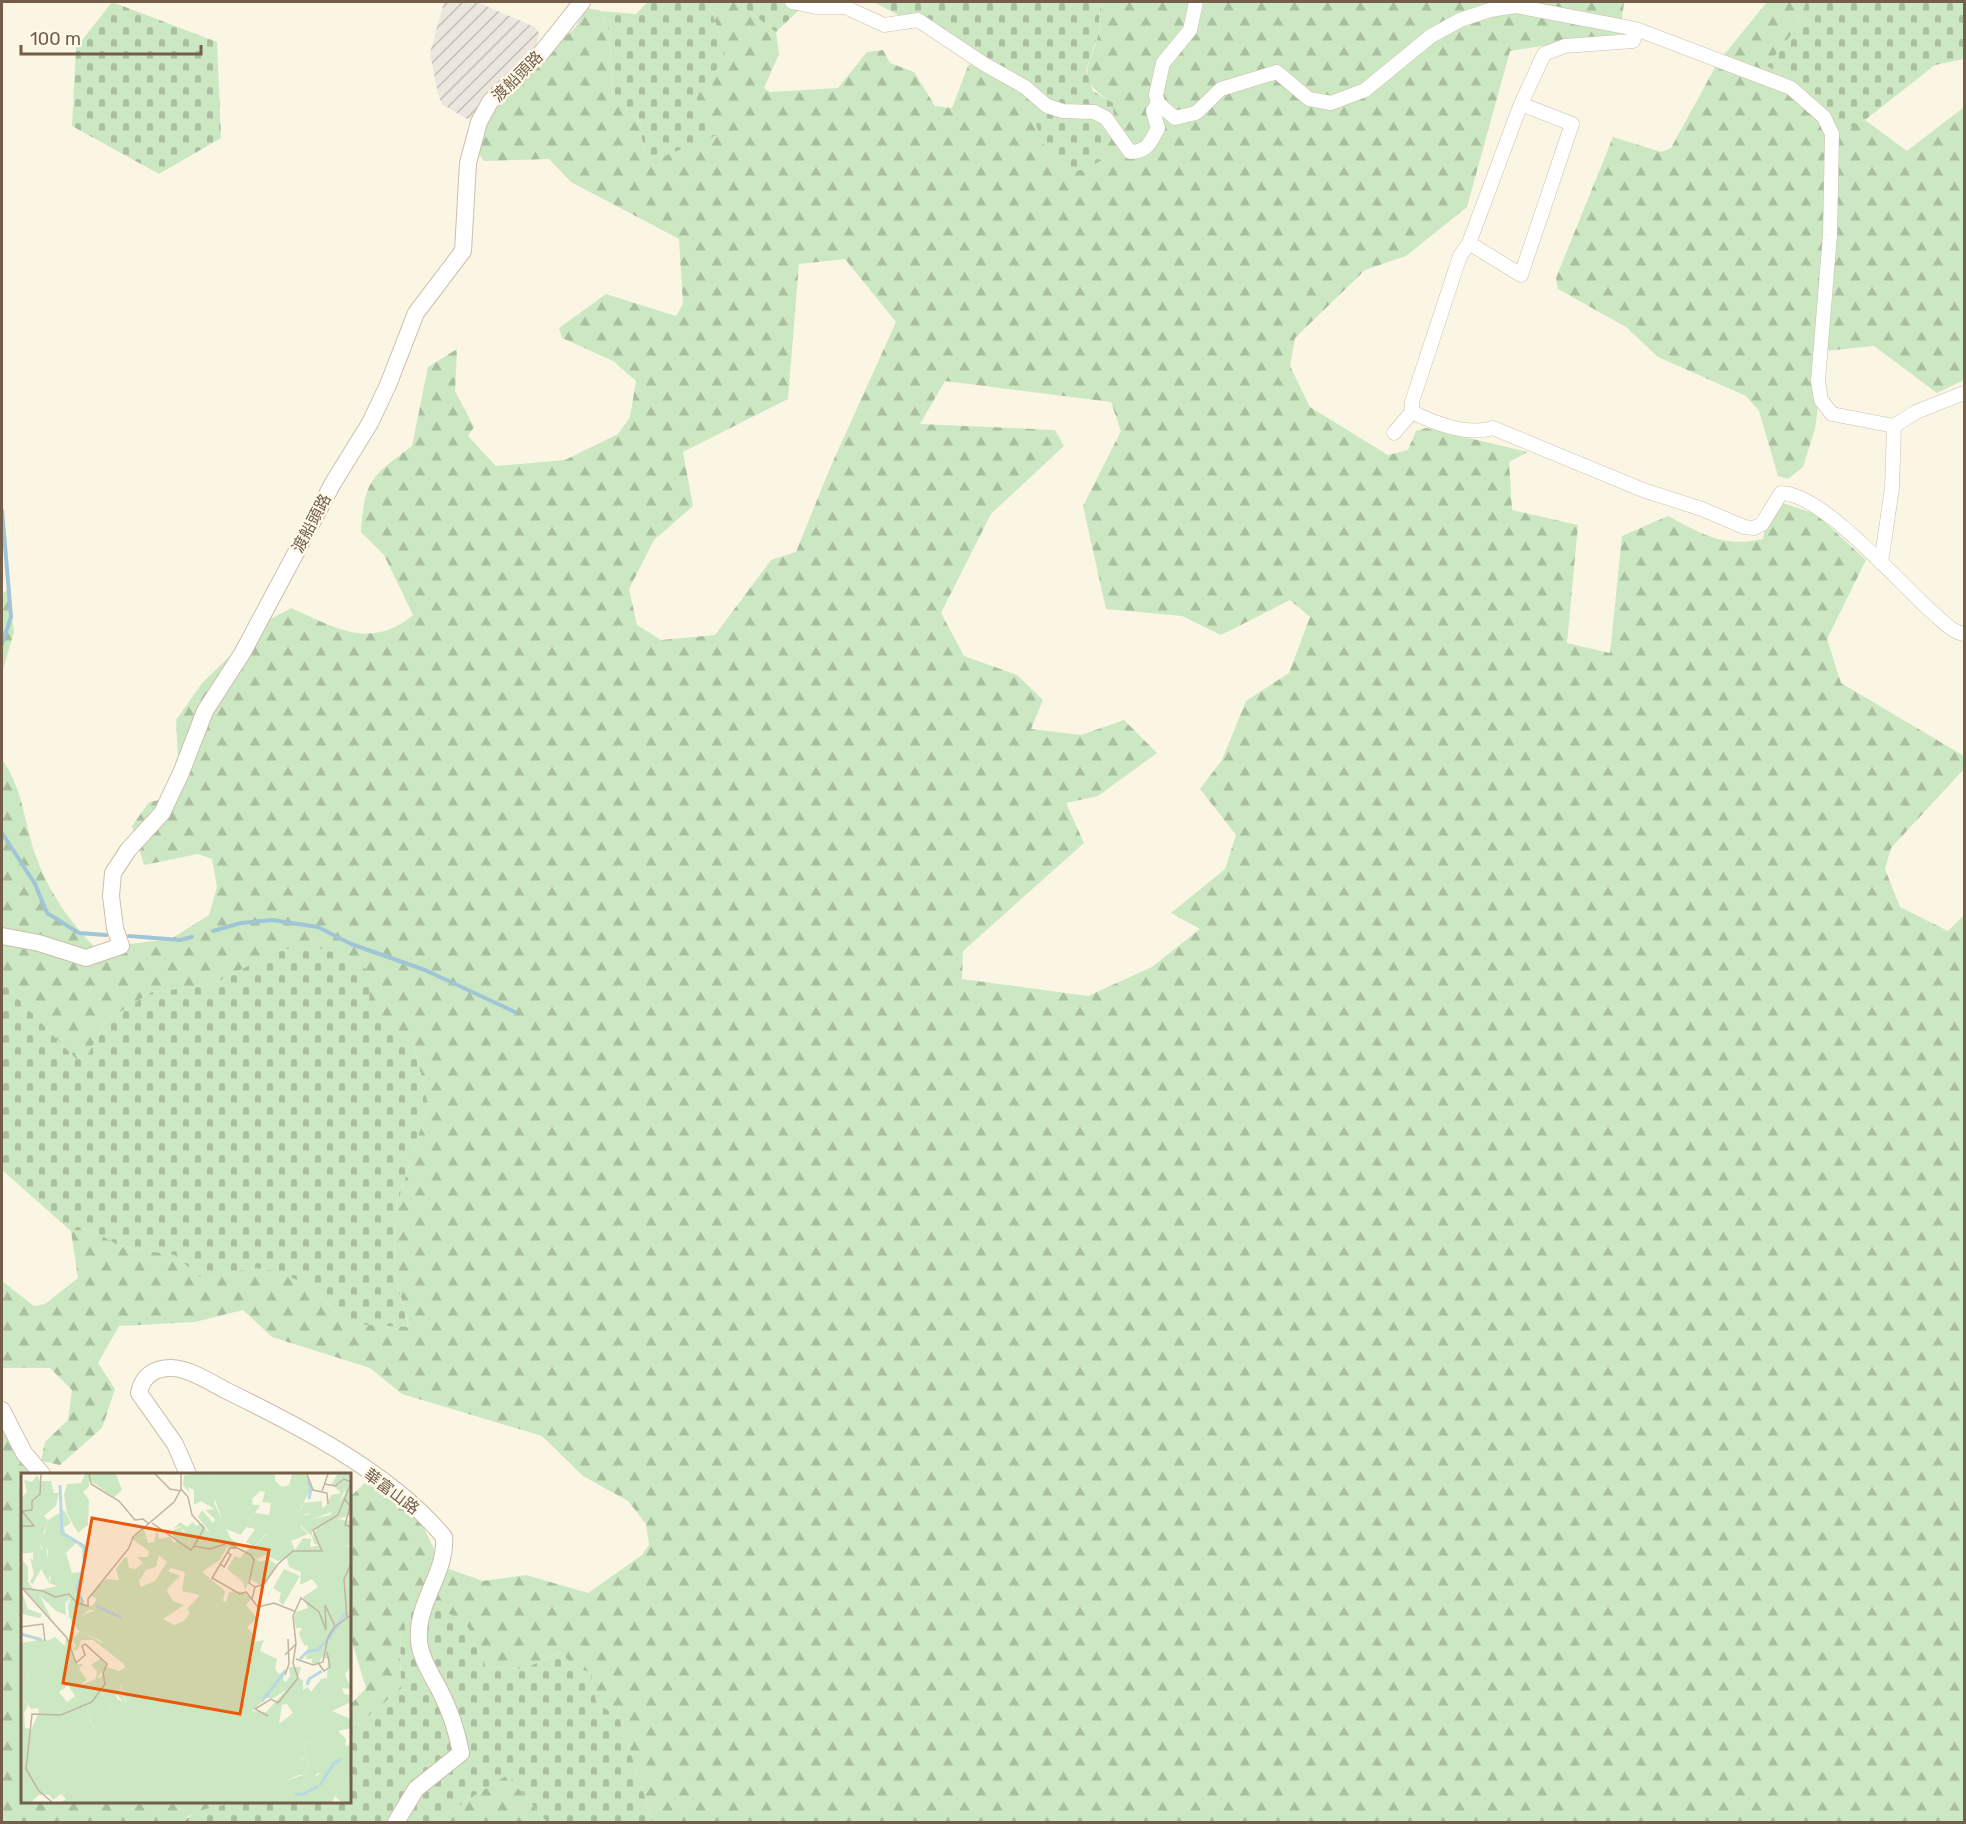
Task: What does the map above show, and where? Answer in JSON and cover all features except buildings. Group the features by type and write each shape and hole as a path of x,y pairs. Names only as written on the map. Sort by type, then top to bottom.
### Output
{"street":[{"name":"渡船頭路","path":"2,936 39,943 86,958 121,946 115,928 111,896 113,873 128,850 162,813 181,773 205,711 243,652 333,483 370,423 388,386 416,314 463,251 468,163 479,122 490,102 542,52 582,2"},
{"path":"792,2 816,7 845,7 884,25 918,20 984,64 1025,87 1047,106 1064,111 1094,112 1106,118 1130,152 1139,152 1148,147 1158,128 1153,111 1158,103"},
{"path":"1196,2 1190,30 1163,63 1156,95 1158,103 1175,118 1196,113 1221,88 1277,72 1310,99 1331,103 1365,90 1431,36 1461,20 1490,10 1516,6 1636,29 1791,88 1824,117 1832,135 1830,235 1818,381 1821,400 1832,414 1894,426 1916,412 1965,393"},
{"path":"1394,433 1412,412 1412,402 1461,256 1469,243 1521,104 1544,54 1564,46 1633,41 1636,29"},
{"path":"1469,243 1521,275 1572,123 1521,104"},
{"path":"1412,412 1429,421 1477,433 1493,428 1643,490 1702,509 1744,527 1754,528 1762,524 1781,493 1798,495 1848,530 1948,626 1965,634"},
{"path":"1881,563 1892,488 1894,426"},
{"name":"華富山路","path":"188,1473 175,1444 139,1393 141,1382 149,1373 171,1367 195,1375 270,1412 351,1460 407,1499 444,1537 446,1553 421,1613 418,1640 425,1663 441,1693 457,1733 461,1753 416,1789 396,1822"},
{"path":"2,1410 24,1453 41,1473"}],"shaded area":[{"path":"444,2 477,2 535,27 539,33 535,51 475,116 467,119 442,104 438,94 430,53"}],"green space":[{"path":"112,2 217,42 221,138 159,174 72,126 76,48"},
{"path":"647,2 714,2 710,6 725,52 709,84 696,93 698,107 722,133 659,158 644,153 640,123 613,97 609,31 601,11 636,14"},
{"path":"714,2 737,2 776,32 779,54 764,88 770,92 838,88 867,52 883,50 890,63 914,72 935,106 952,108 968,66 980,58 1113,103 1092,86 1087,71 1099,30 1100,2 1624,2 1620,34 1510,51 1467,207 1406,256 1365,270 1295,338 1290,366 1310,407 1388,455 1408,450 1416,431 1426,428 1528,452 1509,462 1512,510 1578,525 1567,643 1610,653 1622,536 1668,516 1713,538 1736,542 1763,539 1770,499 1816,514 1866,560 1827,639 1841,683 1964,756 1964,769 1891,848 1885,869 1900,907 1948,931 1964,915 1964,1822 653,1822 620,1720 596,1701 591,1673 573,1667 561,1652 524,1669 486,1667 465,1622 400,1628 401,1689 352,1730 351,1704 366,1688 351,1638 351,1496 366,1482 420,1520 443,1567 483,1581 526,1575 588,1593 642,1555 649,1545 646,1524 628,1501 583,1476 542,1436 402,1394 370,1368 272,1337 243,1310 195,1322 119,1326 98,1363 115,1389 102,1428 60,1465 41,1461 45,1442 68,1420 72,1390 50,1368 2,1368 2,1281 34,1306 45,1304 78,1278 71,1231 91,1229 119,1246 174,1255 205,1281 241,1270 273,1271 288,1275 301,1283 350,1324 409,1326 394,1272 395,1211 428,1104 414,1046 368,1004 276,951 212,985 152,992 106,1021 86,1058 76,1059 2,982 2,759 15,784 32,845 42,871 54,895 70,918 96,948 171,939 209,915 217,887 212,859 198,854 144,865 132,826 149,802 165,799 179,776 176,720 202,683 265,622 291,608 337,628 367,634 382,632 397,626 413,615 384,555 361,532 362,515 368,490 373,481 379,473 412,446 428,367 457,349 455,391 474,427 468,436 496,466 565,460 618,434 630,417 636,381 613,361 562,338 559,328 606,294 676,316 683,304 679,239 571,182 549,159 484,161 475,149 500,94 575,28 587,8 601,11 609,31 613,97 640,123 644,153 721,133 698,107 696,93 725,52 710,6","holes":["845,259 896,322 830,468 796,552 771,560 715,635 661,640 637,625 629,589 654,540 693,506 683,452 788,399 799,264","945,381 1111,402 1121,431 1083,506 1106,609 1182,616 1221,635 1290,600 1310,617 1289,673 1246,701 1222,760 1200,789 1236,835 1225,869 1171,913 1200,929 1152,967 1088,996 962,979 963,951 1084,843 1066,803 1098,796 1157,753 1124,720 1081,735 1031,729 1043,700 1017,675 964,656 941,613 991,514 1064,446 1055,430 920,424"]},
{"path":"737,2 782,2 800,9 776,32"},
{"path":"874,2 1100,2 1099,31 1086,71 1093,91 1113,103 1114,118 1102,160 1081,170 1067,169 1057,163 1048,153 1042,140 1027,84"},
{"path":"1767,2 1806,2 1797,27 1767,66 1812,93 1841,131 1865,120 1907,151 1964,107 1964,380 1937,393 1874,346 1825,351 1815,429 1803,467 1788,479 1778,476 1759,411 1746,396 1658,357 1626,327 1558,289 1556,278 1613,137 1661,152 1671,148 1718,62"},
{"path":"1806,2 1964,2 1964,59 1935,65 1865,120 1841,132 1812,93 1767,66 1797,27"},
{"path":"8,589 14,632 2,673 2,594"},
{"path":"309,945 348,957 371,973 369,1004 414,1046 428,1104 395,1211 394,1272 409,1327 350,1324 314,1292 288,1275 258,1269 241,1270 205,1281 174,1255 119,1246 91,1229 71,1231 2,1170 2,982 76,1059 86,1058 106,1021 152,992 212,985 276,951"},
{"path":"2,1426 31,1473 21,1473 21,1803 229,1803 188,1816 184,1822 2,1822"},
{"path":"427,1602 465,1622 486,1667 524,1669 561,1652 573,1667 591,1673 596,1701 620,1720 653,1822 547,1822 507,1775 433,1822 184,1822 195,1813 236,1803 351,1803 351,1730 401,1689 400,1628 418,1604"},
{"path":"507,1775 547,1822 433,1822"}],"waterway":[{"path":"2,510 11,617 2,644"},
{"path":"2,833 35,884 47,913 79,933 106,935"},
{"path":"213,931 241,923 272,920 318,927 351,944 425,970 515,1012"},
{"path":"129,936 180,940 192,937"}]}
